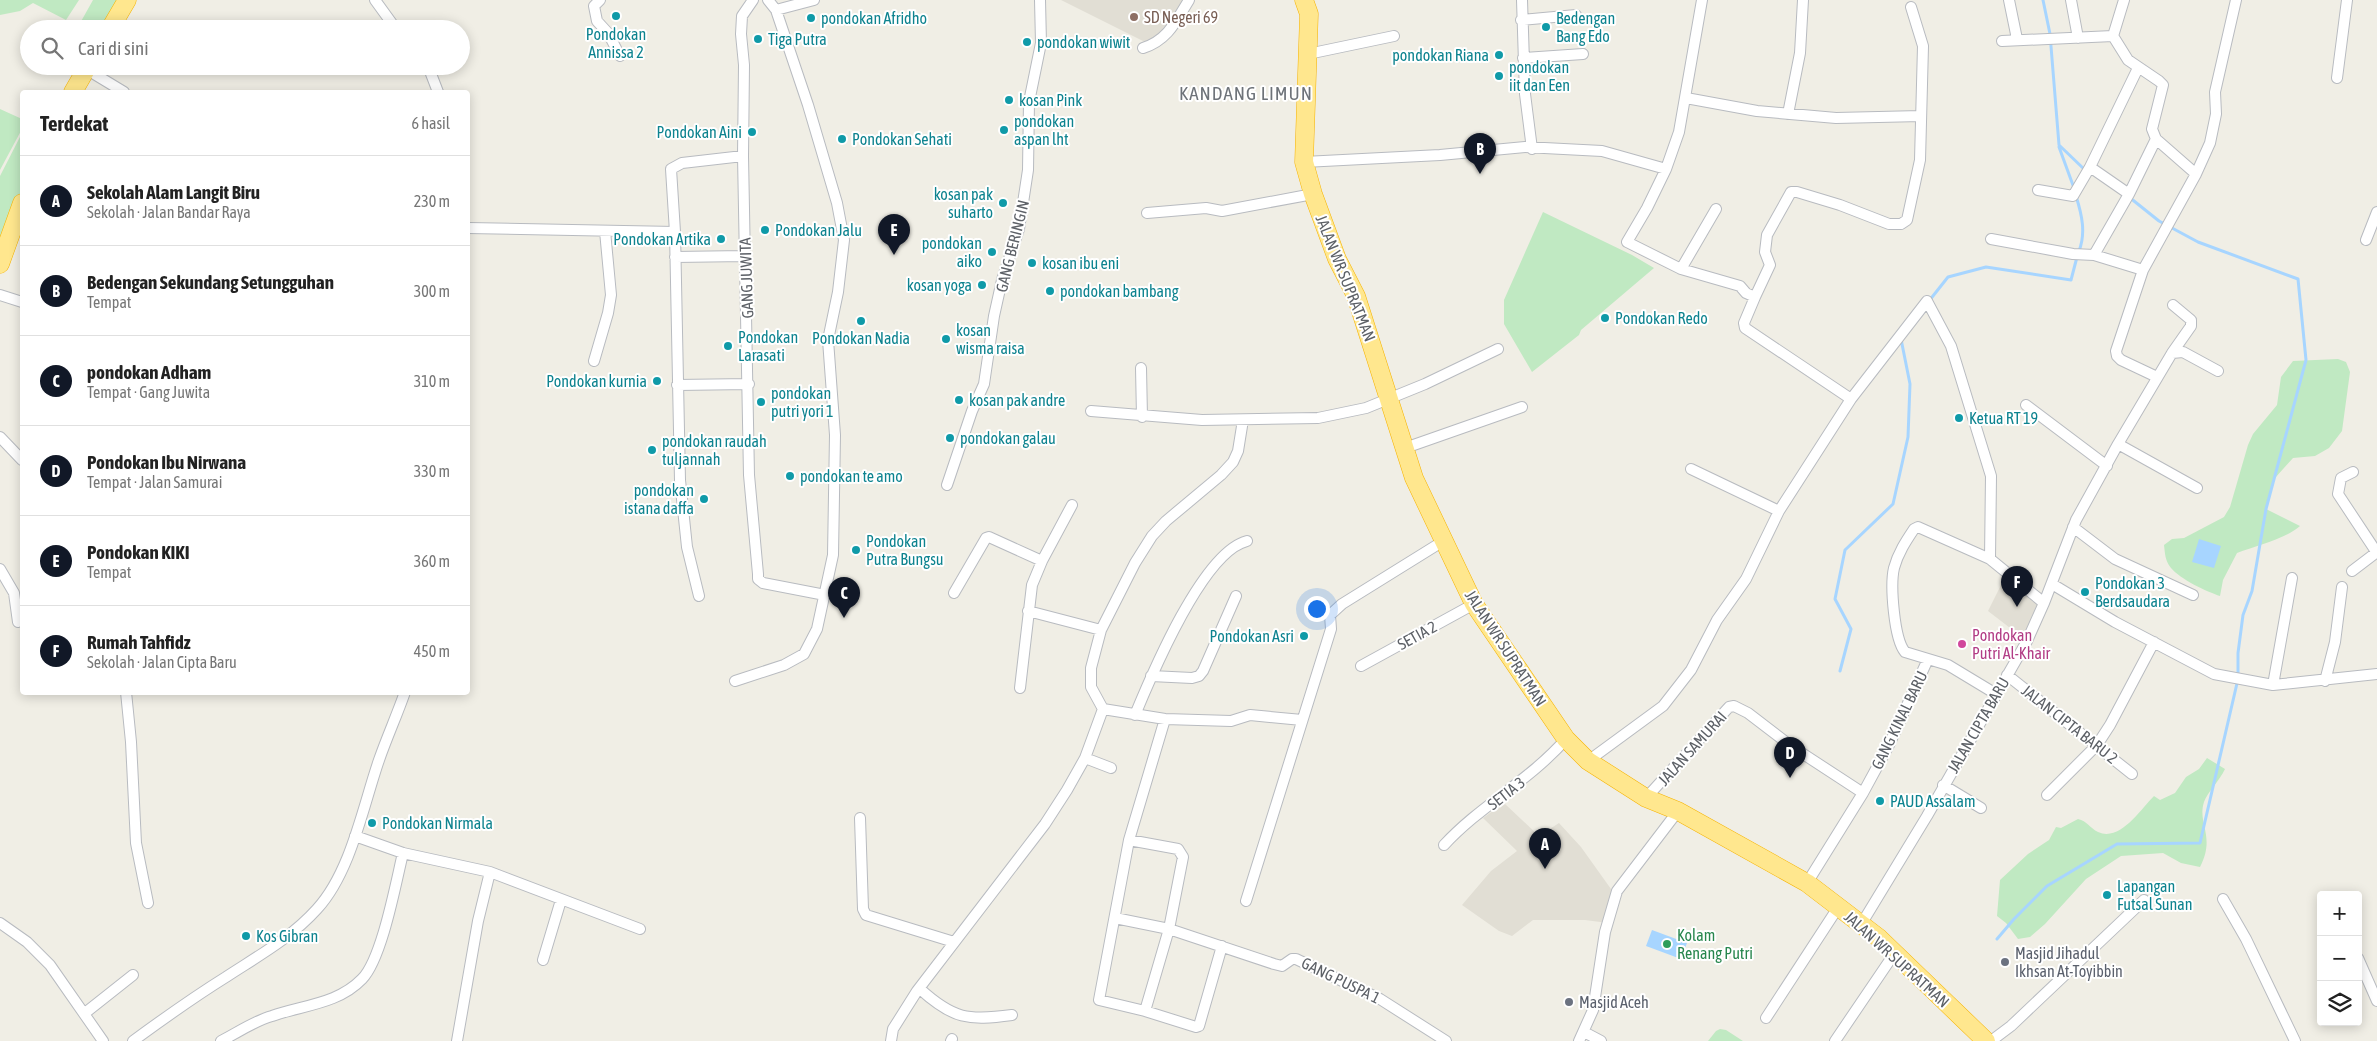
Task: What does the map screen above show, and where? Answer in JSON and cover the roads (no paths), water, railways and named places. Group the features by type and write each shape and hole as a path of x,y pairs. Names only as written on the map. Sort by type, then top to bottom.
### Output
{"highway":[{"path":"115,20 127,0"},
{"name":"JALAN WR SUPRATMAN","path":"1304,0 1309,14 1304,162 1313,194 1337,259 1356,296 1414,478 1474,604 1566,739 1588,761 1646,798 1678,811 1807,883 1862,923 1986,1041"},
{"path":"74,90 83,75"},
{"path":"0,264 20,209"}],"street":[{"path":"375,0 389,20"},
{"path":"600,0 594,6 597,21 608,33 620,56"},
{"name":"GANG JUWITA","path":"753,0 742,16 741,34 744,65 743,156 750,498 758,580 766,584 825,595"},
{"path":"735,681 784,665 804,654 817,629 833,554 835,435 828,340 838,292 844,240 837,203 808,105 776,10 768,0"},
{"path":"776,10 814,0"},
{"name":"GANG BERINGIN","path":"947,485 972,412 984,384 994,316 1002,280 1019,229 1028,170 1029,102 1041,43 1040,0"},
{"path":"1143,48 1157,43 1164,37 1189,0"},
{"path":"1522,0 1524,94 1532,149"},
{"path":"1702,0 1679,132 1666,170 1627,242 1681,269 1731,282 1740,286 1746,294 1755,297"},
{"path":"1788,114 1800,54 1803,0"},
{"path":"2009,0 2016,39"},
{"path":"2071,0 2078,38"},
{"path":"2124,0 2113,36 2128,60 2163,85 2153,119 2152,129 2156,140 2196,174"},
{"path":"2157,377 2121,360 2117,356 2116,351 2143,270 2196,174 2210,143 2216,114 2215,92 2236,0"},
{"path":"2337,78 2347,0"},
{"path":"1850,399 1745,328 1744,323 1770,265 1764,252 1767,235 1791,192 1797,192 1840,205 1889,224 1901,224 1906,220 1920,160 1923,46 1911,7"},
{"path":"1521,20 1576,15"},
{"path":"1308,54 1394,36"},
{"path":"2002,41 2113,36"},
{"path":"1523,58 1583,54"},
{"path":"2038,190 2075,192 2089,169 2138,68"},
{"path":"98,75 121,90"},
{"path":"431,75 437,90"},
{"path":"1686,98 1757,111 1836,118 1921,116"},
{"path":"2090,255 2127,197 2156,140"},
{"path":"1304,162 1532,149 1602,151 1666,170"},
{"path":"700,596 687,547 680,480 672,167 682,163 743,156"},
{"path":"2089,169 2127,197"},
{"path":"1147,213 1206,208 1222,211 1313,194"},
{"path":"1681,269 1716,209"},
{"path":"2366,240 2377,212"},
{"path":"470,228 675,232"},
{"path":"594,361 608,313 610,296 605,231"},
{"path":"1991,238 2073,254 2090,255 2143,270"},
{"path":"675,257 745,256"},
{"path":"0,295 20,301"},
{"path":"1588,761 1663,706 1691,670 1717,620 1746,579 1780,511 1850,399 1929,303 1951,346 1991,476 1990,560 2044,603"},
{"name":"JALAN CIPTA BARU","path":"1862,923 1928,816 1943,785 2027,641 2052,584 2073,527 2157,377 2191,326 2191,320 2174,305"},
{"path":"1091,411 1142,417 1202,420 1318,418 1366,408 1425,384 1498,349"},
{"path":"2172,353 2183,352 2218,371"},
{"path":"1141,368 1142,417"},
{"path":"677,385 749,384"},
{"path":"2026,405 2034,414 2107,466"},
{"path":"1405,448 1522,407"},
{"path":"891,1041 893,1029 920,989 1045,824 1085,758 1103,709 1091,686 1091,668 1101,630 1152,536 1233,462 1238,451 1243,420"},
{"path":"0,437 20,458"},
{"path":"2118,444 2197,488"},
{"path":"1690,469 1780,511"},
{"path":"2352,571 2377,552 2338,494 2341,478 2353,472"},
{"path":"1020,688 1032,584 1042,560 1072,505"},
{"name":"GANG KINAL BARU","path":"1807,883 1863,794 1889,744 1928,659 1905,652 1902,649 1893,591 1894,568 1898,556 1914,529 1923,527 1962,548 1990,560"},
{"path":"2073,527 2114,559 2193,595"},
{"path":"954,593 986,538 989,537 1042,560"},
{"path":"1246,901 1286,779 1302,720 1331,629 1330,615 1342,604 1444,540"},
{"path":"1136,715 1151,676 1187,604 1215,564 1238,544 1247,541"},
{"path":"0,569 14,593 18,622"},
{"path":"2273,685 2292,578"},
{"path":"2052,584 2115,622 2214,674 2273,685 2377,674"},
{"path":"2325,681 2334,642 2342,587"},
{"path":"1151,676 1192,678 1199,676 1203,671 1236,596"},
{"name":"SETIA 2","path":"1361,666 1474,604"},
{"path":"1028,611 1101,630"},
{"path":"2047,795 2097,745 2110,725 2154,642"},
{"path":"1928,659 1948,665 1996,694"},
{"name":"JALAN CIPTA BARU 2","path":"2007,675 2132,774"},
{"path":"126,695 131,742 136,844 148,903"},
{"path":"133,1041 183,1004 264,955 318,908 330,890 355,836 379,759 404,695"},
{"name":"JALAN SAMURAI","path":"1646,798 1729,707 1734,706 1748,713 1791,746 1863,794"},
{"path":"1103,709 1165,719 1231,721 1250,714 1302,720"},
{"path":"1115,918 1169,929 1226,947 1198,1026 1192,1027 1145,1011 1099,1000 1129,840 1165,719"},
{"name":"SETIA 3","path":"1444,845 1460,828 1518,785 1566,739"},
{"path":"1085,758 1111,768"},
{"path":"1943,785 1981,808"},
{"path":"1601,1041 1581,1037 1593,1010 1605,932 1617,891 1678,811"},
{"path":"860,818 863,909 866,914 954,942"},
{"path":"355,836 403,853 490,872 640,929"},
{"path":"1129,840 1178,849 1183,857 1169,929 1145,1011"},
{"path":"221,1041 270,1016 328,1000 348,990 364,978 383,934 403,853"},
{"path":"458,1041 478,921 490,872"},
{"path":"2223,899 2246,939 2295,1041"},
{"path":"543,960 561,900"},
{"path":"1991,1041 2011,1026 2144,900"},
{"path":"1766,1018 1839,906"},
{"path":"0,923 26,942 50,965 104,1041"},
{"name":"GANG PUSPA 1","path":"1226,947 1282,966 1292,959 1296,959 1380,999 1446,1041"},
{"path":"1835,1041 1894,954"},
{"path":"2362,967 2377,1001"},
{"path":"85,1013 133,975"},
{"path":"920,989 943,1009 960,1016 1012,1015"}],"water":[{"path":"2199,539 2221,546 2214,568 2192,562"},
{"name":"Kolam Renang Putri","path":"1652,930 1687,943 1681,959 1646,946"}],"waterway":[{"path":"2043,0 2050,34 2059,145 2085,170"},
{"path":"2059,147 2074,188"},
{"path":"2076,196 2082,224 2079,251"},
{"path":"1997,939 2047,886 2117,844 2200,843 2238,679 2238,653 2243,615 2252,591 2266,509 2306,360 2298,279 2198,242 2159,221 2129,197"},
{"path":"1929,301 1948,277 1986,267 2071,280 2077,257"},
{"path":"1840,671 1851,629 1835,599 1845,550 1893,504 1908,437 1910,384 1901,339"}],"place":[{"name":"Pondokan Annissa 2","path":"616,16"},
{"name":"SD Negeri 69","path":"1134,17"},
{"name":"pondokan Afridho","path":"811,18"},
{"name":"Bedengan Bang Edo","path":"1546,27"},
{"name":"Tiga Putra","path":"758,39"},
{"name":"pondokan wiwit","path":"1027,42"},
{"name":"pondokan Riana","path":"1499,55"},
{"name":"pondokan iit dan Een","path":"1499,76"},
{"name":"kosan Pink","path":"1009,100"},
{"name":"pondokan aspan lht","path":"1004,130"},
{"name":"Pondokan Aini","path":"752,132"},
{"name":"Pondokan Sehati","path":"842,139"},
{"name":"Bedengan Sekundang Setungguhan","path":"1480,174"},
{"name":"kosan pak suharto","path":"1003,203"},
{"name":"Pondokan Jalu","path":"765,230"},
{"name":"Pondokan Artika","path":"721,239"},
{"name":"pondokan aiko","path":"992,252"},
{"name":"Pondokan KIKI","path":"894,255"},
{"name":"kosan ibu eni","path":"1032,263"},
{"name":"kosan yoga","path":"982,285"},
{"name":"pondokan bambang","path":"1050,291"},
{"name":"Pondokan Redo","path":"1605,318"},
{"name":"Pondokan Nadia","path":"861,321"},
{"name":"kosan wisma raisa","path":"946,339"},
{"name":"Pondokan Larasati","path":"728,346"},
{"name":"Pondokan kurnia","path":"657,381"},
{"name":"kosan pak andre","path":"959,400"},
{"name":"pondokan putri yori 1","path":"761,402"},
{"name":"Ketua RT 19","path":"1959,418"},
{"name":"pondokan galau","path":"950,438"},
{"name":"pondokan raudah tuljannah","path":"652,450"},
{"name":"pondokan te amo","path":"790,476"},
{"name":"pondokan istana daffa","path":"704,499"},
{"name":"Pondokan Putra Bungsu","path":"856,550"},
{"name":"Pondokan 3 Berdsaudara","path":"2085,592"},
{"name":"Rumah Tahfidz","path":"2017,607"},
{"name":"pondokan Adham","path":"844,618"},
{"name":"Pondokan Asri","path":"1304,636"},
{"name":"Pondokan Putri Al-Khair","path":"1962,644"},
{"name":"Pondokan Ibu Nirwana","path":"1790,778"},
{"name":"PAUD Assalam","path":"1880,801"},
{"name":"Pondokan Nirmala","path":"372,823"},
{"name":"Sekolah Alam Langit Biru","path":"1545,869"},
{"name":"Lapangan Futsal Sunan","path":"2107,895"},
{"name":"Kos Gibran","path":"246,936"},
{"name":"Kolam Renang Putri","path":"1667,944"},
{"name":"Masjid Jihadul Ikhsan At-Toyibbin","path":"2005,962"},
{"name":"Masjid Aceh","path":"1569,1002"}],"district":[{"name":"KANDANG LIMUN","path":"1246,93"}]}
